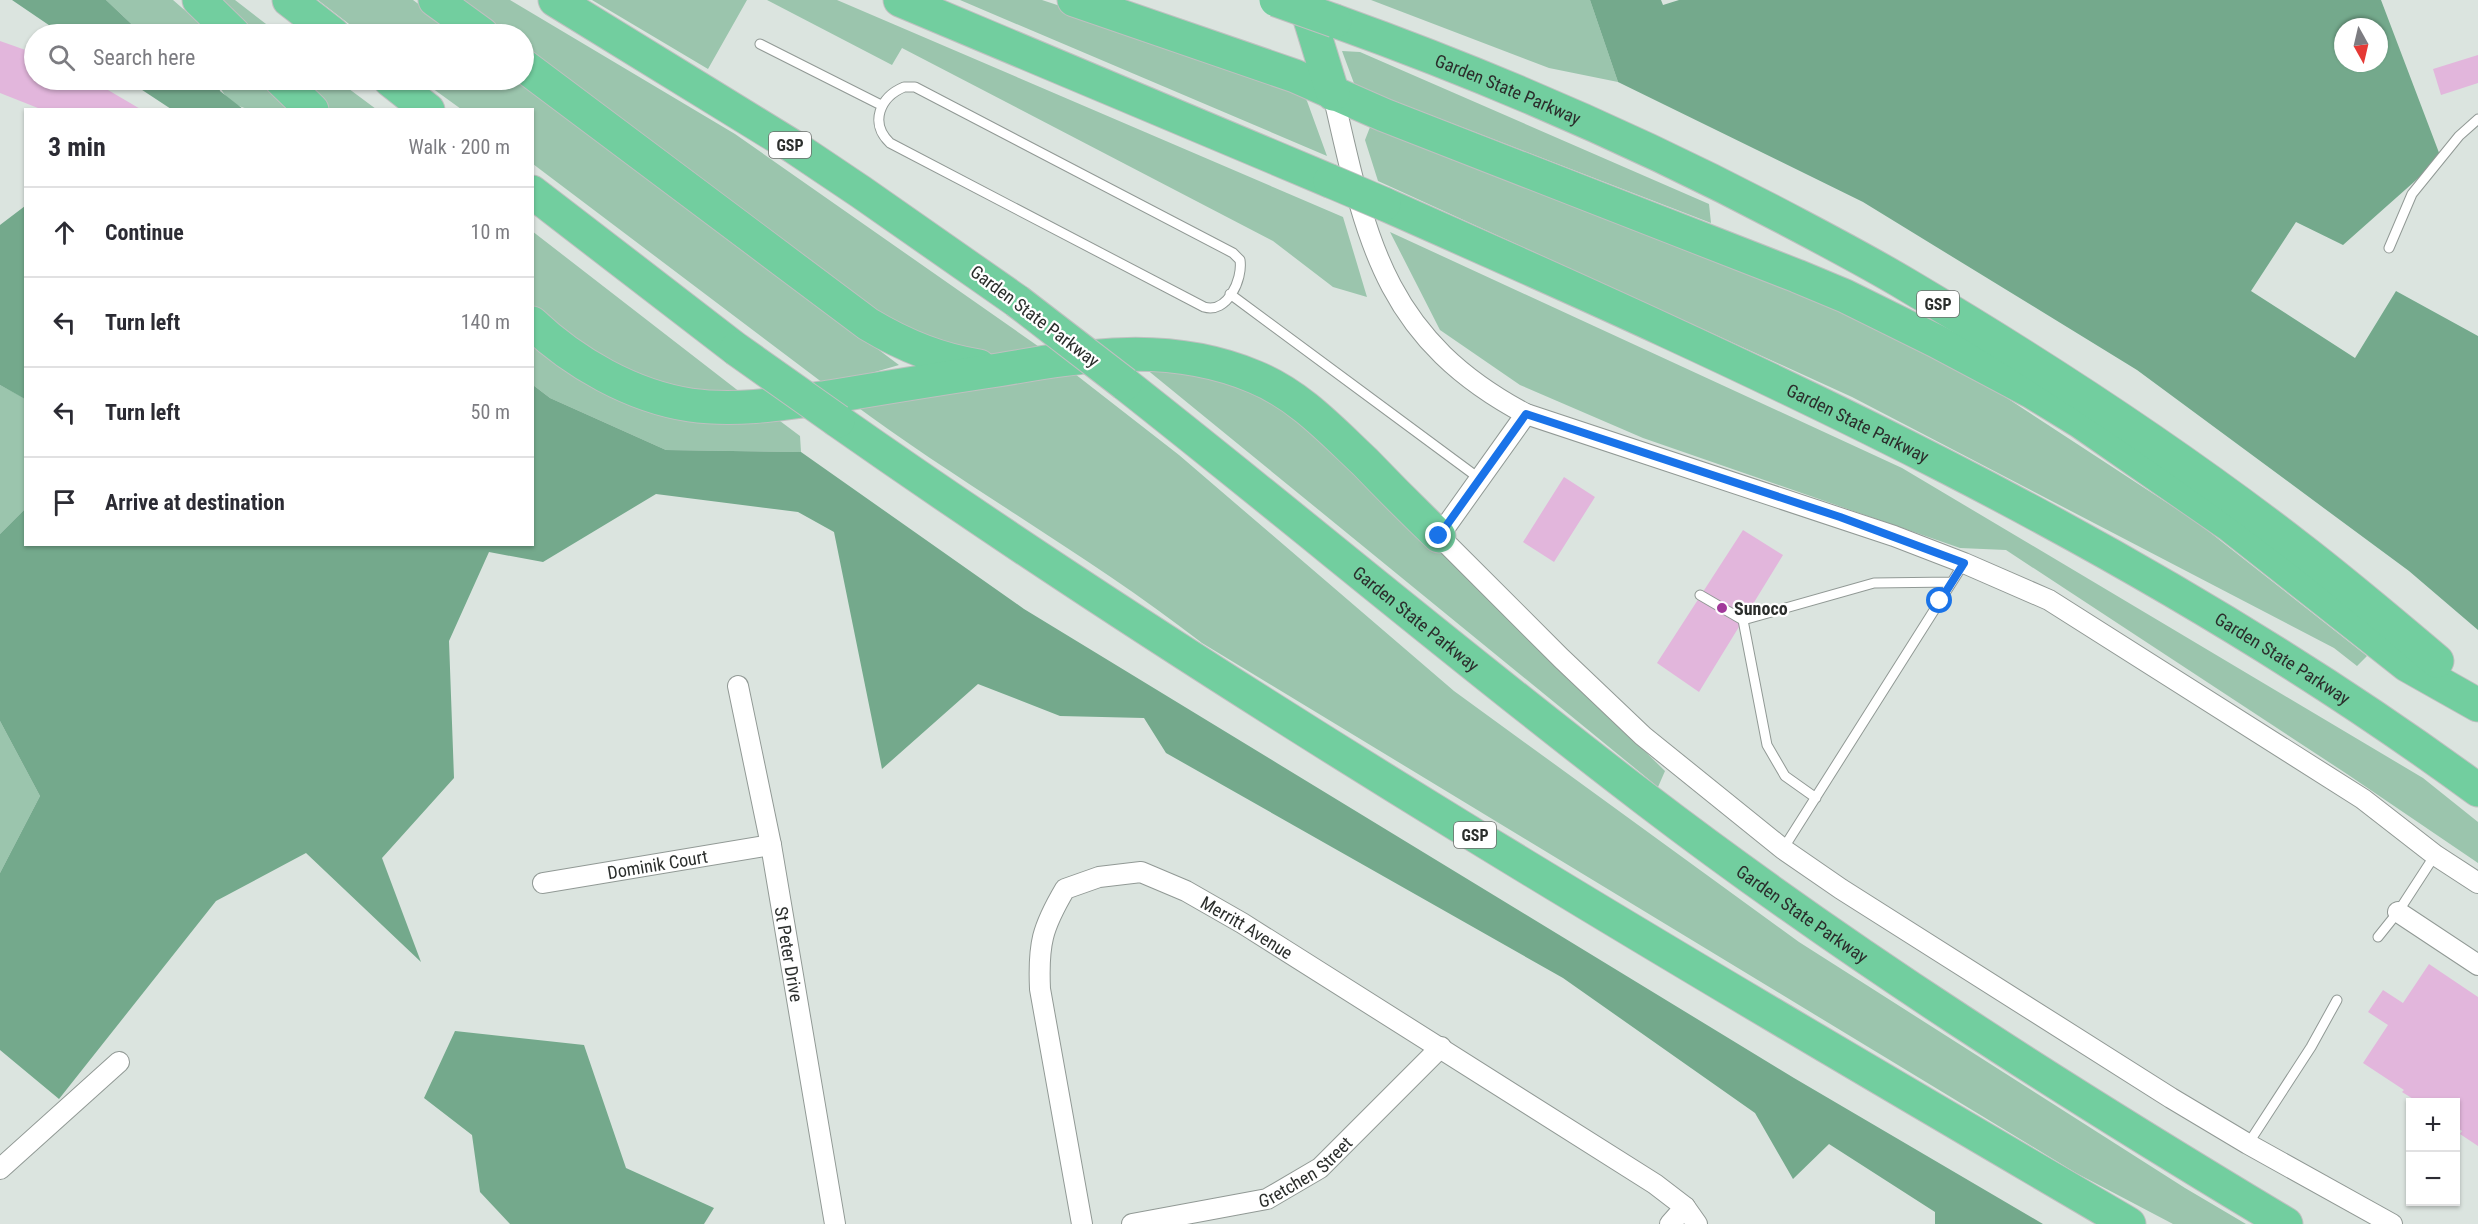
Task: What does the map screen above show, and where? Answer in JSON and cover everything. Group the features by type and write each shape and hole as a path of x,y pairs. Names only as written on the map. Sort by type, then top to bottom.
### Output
{"highway":[{"path":"199,0 224,24"},
{"path":"289,0 320,24"},
{"path":"435,0 468,24"},
{"name":"Garden State Parkway","path":"555,0 794,147 1017,301 1125,384 1645,799 1771,891 2001,1047 2286,1224"},
{"name":"Garden State Parkway","path":"900,0 1384,204 1587,295 1813,401 2085,542 2224,620 2291,661 2420,747 2478,790"},
{"path":"1074,0 1295,76 1333,94 1826,288 1936,341 2032,392 2126,452 2231,526 2407,665 2478,705"},
{"name":"Garden State Parkway","path":"1276,0 1482,76 1626,140 1768,209 1905,283 2037,364 2169,452 2296,545 2478,694"},
{"path":"1304,0 1333,94"},
{"path":"534,74 868,324 909,347 940,358 1001,369"},
{"path":"291,90 310,108"},
{"path":"403,90 425,108"},
{"name":"GSP","path":"534,194 736,349 1048,565 1314,736 1683,961 2129,1224"},
{"path":"534,325 593,369 642,391 690,405 743,408 771,406 1084,356 1153,353 1212,362 1254,376 1292,397 1328,427 1439,536"}],"street":[{"path":"1333,94 1361,210 1372,244 1395,295 1425,337 1444,357 1484,390 1526,414 1840,517 1964,563 2049,600 2362,799 2435,855 2478,883"},
{"path":"1526,414 1439,536 1628,721 1684,771 1784,849 1841,889 2161,1092 2248,1144 2392,1224"},
{"name":"St Peter Drive","path":"738,686 771,845 835,1224"},
{"name":"Dominik Court","path":"543,883 771,845"},
{"name":"Merritt Avenue","path":"1082,1224 1040,989 1039,957 1047,920 1065,888 1099,877 1141,872 1186,891 1242,923 1441,1047 1655,1184 1685,1207 1697,1224"},
{"path":"2398,912 2478,965"},
{"name":"Gretchen Street","path":"1132,1224 1267,1199 1320,1168 1441,1047"},
{"path":"0,1169 119,1062"},
{"path":"1670,1224 1685,1207"}],"lane":[{"path":"760,44 881,105"},
{"path":"904,87 915,87 1233,253 1240,261 1242,268 1239,280 1230,294 1221,307 1213,310 1204,307 890,143 883,137 879,119 881,105 892,92 904,87"},
{"path":"2389,248 2412,194 2459,136 2478,119"},
{"path":"1230,294 1480,479"},
{"path":"1784,849 1964,563"},
{"path":"1700,595 1743,620 1874,583 1952,582"},
{"path":"1743,620 1767,745 1785,776 1816,798"},
{"path":"2378,937 2398,912 2435,855"},
{"path":"2248,1144 2311,1047 2337,1000"}],"green space":[{"path":"12,0 106,0 131,24 47,24"},
{"path":"106,0 173,0 201,24 131,24"},
{"path":"215,0 235,0 266,24 240,24"},
{"path":"318,0 413,0 445,24 349,24"},
{"path":"454,0 510,0 735,134 1045,351 1006,357 951,349 886,324 534,60 534,24 486,24"},
{"path":"592,0 747,0 708,69"},
{"path":"767,0 837,0 1343,217 1367,297 1333,287 1273,241 902,48 892,65"},
{"path":"960,0 1042,0 1294,83 1307,101 1327,156"},
{"path":"1371,0 1590,0 1618,82 1549,68"},
{"path":"1590,0 1661,0 1663,5 1679,0 2381,0 2388,18 2334,18 2334,72 2388,72 2388,18 2441,158 2343,245 2296,222 2251,291 2355,358 2396,291 2478,336 2478,630 2409,571 2137,370 1863,202 1618,82"},
{"path":"1342,51 1360,52 1709,204 1711,223 1355,86"},
{"path":"142,90 220,90 242,108 169,108"},
{"path":"222,90 273,90 294,108 245,108 230,101"},
{"path":"307,90 350,90 375,108 326,108"},
{"path":"435,90 532,90 899,365 827,386 534,165 534,108 460,108"},
{"path":"1372,122 1837,300 1987,385 2198,523 2367,656 2357,666 2334,648 1852,397 1378,181 1365,140"},
{"path":"24,207 24,398 0,385 0,225"},
{"path":"1390,232 1902,468 2423,778 2478,822 2478,863 2006,550 1960,548 1643,438 1520,385 1440,330"},
{"path":"534,233 745,396 697,398 629,377 534,312"},
{"path":"534,339 607,385 772,415 800,436 801,452 666,450 550,398 534,386"},
{"path":"1140,364 1174,364 1258,391 1316,433 1477,586 1665,771 1658,787"},
{"path":"1066,367 1179,455 1454,691 1799,942 2185,1188 2246,1224 2173,1224 2076,1173 1202,643 1116,581 939,464 852,403"},
{"path":"0,385 24,398 24,510 0,534"},
{"path":"534,386 550,398 666,450 801,452 1024,609 1794,1078 2043,1224 1935,1224 1935,1212 1829,1144 1793,1179 1755,1113 1563,978 1166,753 1144,718 1060,716 978,684 882,769 834,532 798,512 656,494 543,562 489,552 449,641 454,778 382,858 421,962 306,853 216,901 59,1099 0,1050 0,873 40,796 0,721 0,534 24,510 24,546 534,546"},
{"path":"0,721 40,796 0,873"},
{"path":"455,1031 584,1045 626,1168 714,1208 704,1224 510,1224 480,1192 472,1135 424,1098"}],"building":[{"path":"0,41 24,49 24,90 108,90 139,108 38,108 0,93"},
{"path":"2478,55 2478,83 2441,95 2433,69"},
{"path":"1564,477 1595,497 1554,562 1523,542"},
{"name":"Sunoco","path":"1743,530 1783,555 1699,692 1657,663"},
{"path":"2429,964 2478,997 2478,1146 2460,1134 2462,1131 2460,1130 2460,1098 2412,1098 2402,1092 2404,1090 2363,1063 2388,1025 2368,1012 2383,990 2403,1003"}],"place":[{"name":"Sunoco","path":"1722,608"}],"route":[{"path":"1439,536 1526,414 1840,517 1964,563 1940,601"}]}
